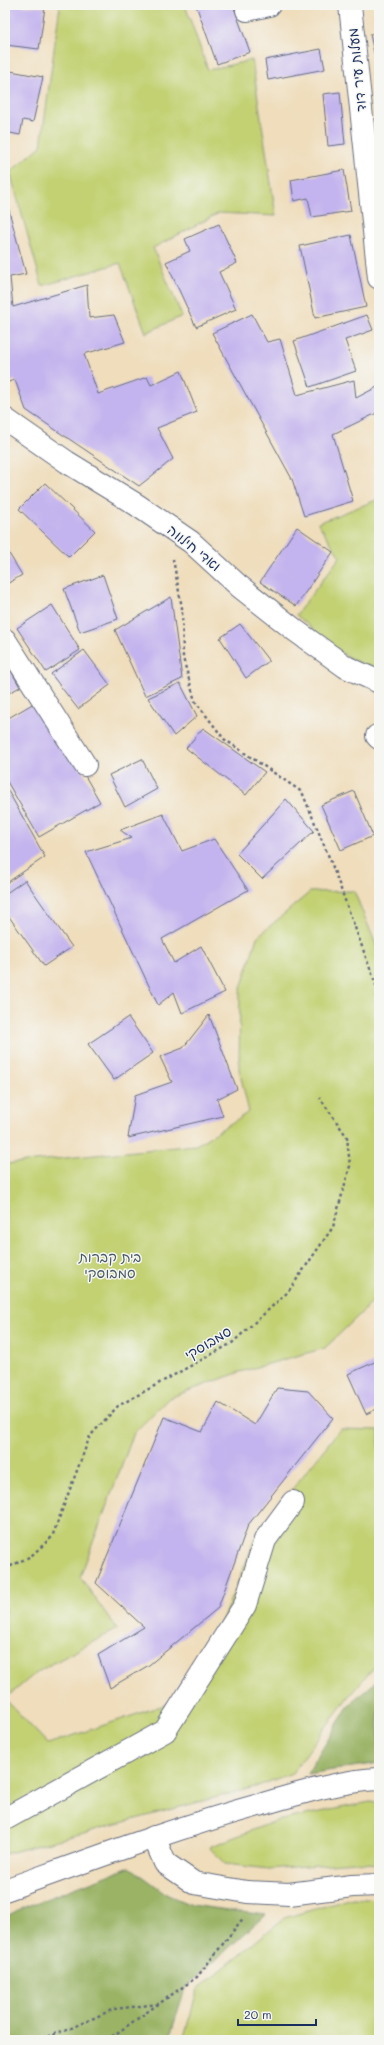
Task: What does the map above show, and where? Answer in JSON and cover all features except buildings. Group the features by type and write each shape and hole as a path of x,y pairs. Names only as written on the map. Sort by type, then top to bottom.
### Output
{"street":[{"path":"247,10 269,5"},
{"name":"מעלות עיר דוד","path":"350,5 379,278"},
{"name":"ואדי חילווה","path":"5,419 67,462 167,525 191,542 239,586 296,631 346,667 379,682"},
{"path":"5,640 85,765"},
{"path":"5,1819 165,1731 245,1605 265,1540 293,1502"},
{"path":"5,1890 154,1837 302,1793 379,1779"},
{"path":"154,1837 166,1863 194,1883 247,1892 289,1894 352,1886 379,1886"}],"path":[{"path":"167,525 182,608 183,658 195,701 224,739 302,792 331,862 379,994"},
{"name":"סמבוסקי","path":"5,1569 31,1556 52,1537 90,1436 118,1406 232,1343 288,1292 333,1227 350,1166 347,1137 320,1098"},
{"path":"107,2040 197,1977 264,1892"},
{"path":"36,2040 67,2030 114,2009 159,2003"}],"green space":[{"path":"60,5 185,5 208,70 252,60 276,216 219,213 153,248 182,316 146,333 120,263 42,286 10,172 41,146"},
{"path":"379,499 379,667 368,666 357,662 335,648 296,615 340,557 318,523"},
{"name":"בית קברות סמבוסקי","path":"354,891 379,952 379,1296 325,1348 240,1372 169,1398 134,1433 80,1577 117,1629 37,1672 5,1699 5,1164 196,1145 249,1112 239,1069 240,992 257,937 310,892"},
{"path":"340,1429 379,1430 379,1662 348,1697 292,1773 255,1787 5,1854 5,1699 48,1744 170,1703 218,1630 259,1531"},
{"path":"379,1679 379,1763 307,1774 349,1705"},
{"path":"370,1802 379,1803 379,1864 354,1862 269,1869 225,1864 209,1847 276,1821"},
{"path":"130,1867 168,1895 191,1905 265,1915 185,1988 169,2040 5,2040 5,1917 22,1908"},
{"path":"353,1898 379,1900 379,2040 183,2040 198,1989 284,1918"}]}
